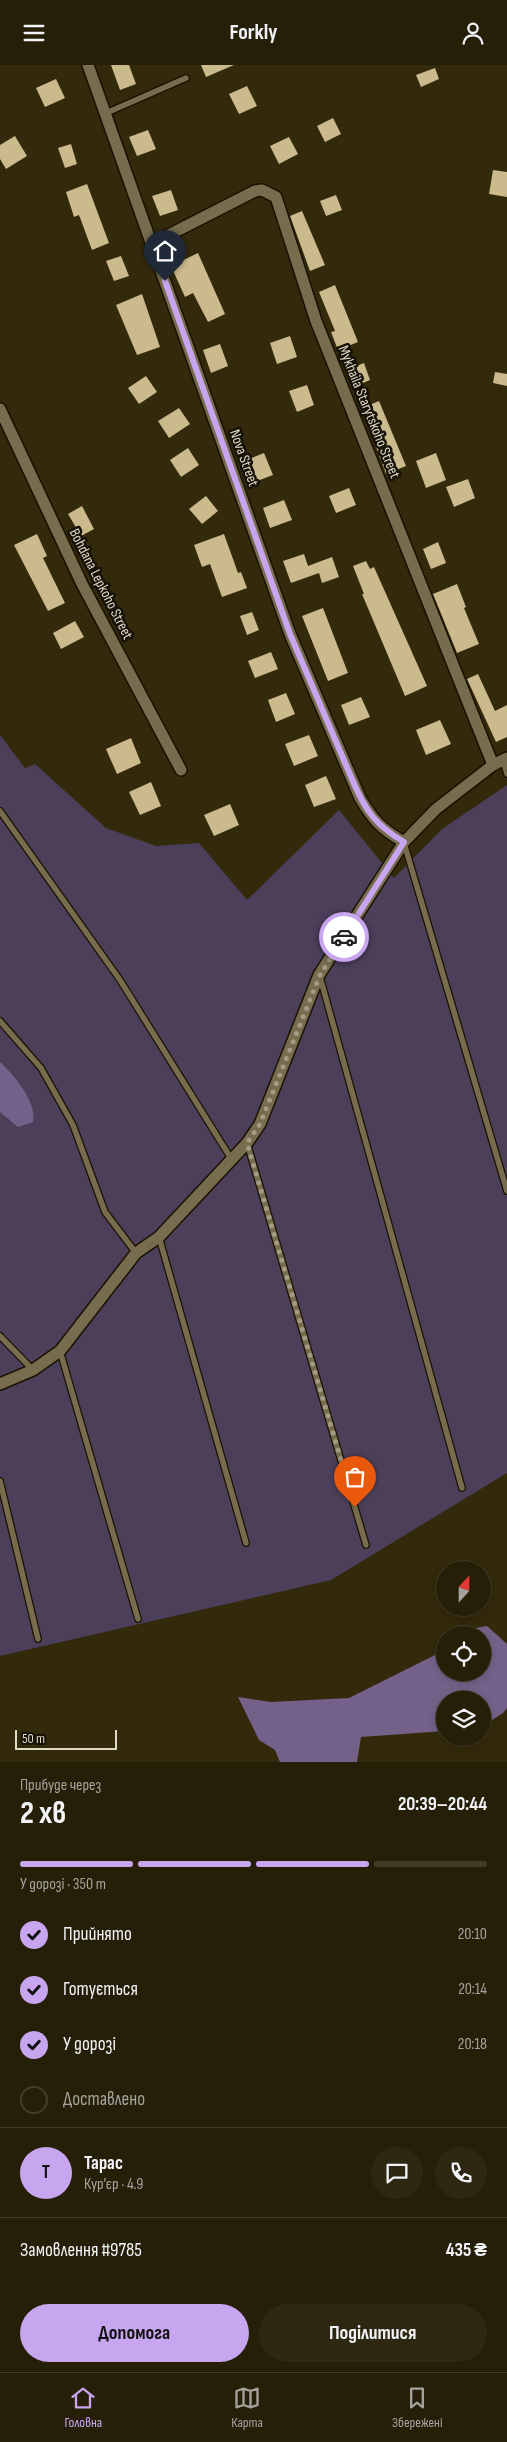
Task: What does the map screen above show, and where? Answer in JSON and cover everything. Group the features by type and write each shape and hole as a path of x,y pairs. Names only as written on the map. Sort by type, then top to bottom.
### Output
{"street":[{"name":"Nova Street","path":"88,65 290,634 360,798 374,821 404,842"},
{"name":"Mykhaila Starytskoho Street","path":"152,244 255,191 262,190 276,197 316,321 501,761"},
{"name":"Bohdana Lepkoho Street","path":"0,409 82,584 181,770"},
{"path":"0,1383 33,1370 60,1351 136,1253 159,1237 247,1143 260,1124 320,975 404,842 436,809 501,761"}],"lane":[{"path":"104,113 186,78"},
{"path":"501,761 507,775"},
{"path":"0,811 120,980 232,1160"},
{"path":"404,842 507,1191"},
{"path":"320,975 462,1488"},
{"path":"0,1021 41,1068 73,1125 105,1212 136,1253"},
{"path":"247,1143 366,1545"},
{"path":"159,1237 246,1543"},
{"path":"0,1336 33,1370"},
{"path":"60,1351 138,1619"},
{"path":"0,1481 38,1639"}],"shaded area":[{"path":"0,735 25,768 35,764 106,828 156,846 199,843 247,900 339,810 394,878 442,829 507,785 507,1473 331,1580 0,1656"},
{"path":"0,1062 18,1081 28,1098 32,1106 33,1122 18,1127 0,1112"},
{"path":"491,1630 507,1644 507,1708 503,1713 491,1721 491,1691 436,1691 436,1732 361,1737 357,1762 280,1762 275,1750 259,1740 238,1697 271,1702 349,1698 436,1654 436,1681 491,1681"}],"building":[{"path":"111,65 129,65 136,84 120,90"},
{"path":"201,65 234,65 206,77"},
{"path":"435,68 439,79 421,87 416,75"},
{"path":"56,79 65,98 45,107 36,88"},
{"path":"247,86 257,106 239,114 229,94"},
{"path":"333,118 341,134 325,142 317,126"},
{"path":"148,130 156,149 137,156 129,137"},
{"path":"15,136 27,156 6,169 0,159 0,145"},
{"path":"289,137 298,154 279,164 270,146"},
{"path":"71,144 77,164 65,168 58,148"},
{"path":"493,170 507,172 507,197 489,194"},
{"path":"87,184 109,243 92,250 79,215 74,217 66,192"},
{"path":"171,190 178,210 160,216 152,196"},
{"path":"336,195 342,210 326,216 320,201"},
{"path":"302,211 325,265 310,271 290,216"},
{"path":"198,253 225,314 208,322 193,293 185,297 171,266"},
{"path":"121,256 129,276 114,281 106,261"},
{"path":"335,285 358,342 338,350 331,332 335,331 319,292"},
{"path":"142,294 160,347 137,355 116,305"},
{"path":"290,336 297,357 277,364 270,343"},
{"path":"220,344 228,366 211,373 203,350"},
{"path":"364,363 370,380 353,387 346,370"},
{"path":"495,372 507,374 507,386 493,383"},
{"path":"146,376 157,392 139,404 128,388"},
{"path":"307,385 314,405 297,412 289,391"},
{"path":"379,401 406,466 386,474 362,408"},
{"path":"179,408 190,424 169,438 158,421"},
{"path":"188,448 199,465 181,477 170,460"},
{"path":"264,453 273,475 252,483 244,461"},
{"path":"436,453 446,480 426,488 416,461"},
{"path":"468,479 475,498 454,507 446,487"},
{"path":"349,488 356,505 336,513 329,496"},
{"path":"206,496 218,511 202,524 189,509"},
{"path":"284,500 292,520 270,528 263,508"},
{"path":"82,506 94,529 81,536 68,514"},
{"path":"37,534 47,556 43,558 65,603 48,611 14,545"},
{"path":"224,534 238,573 241,572 247,588 222,597 210,564 202,567 194,545"},
{"path":"438,542 446,563 431,569 423,549"},
{"path":"304,554 308,566 332,557 339,577 322,583 319,573 291,583 283,561"},
{"path":"366,561 370,569 374,567 427,686 405,696 362,594 364,594 353,566"},
{"path":"457,584 466,607 464,608 479,644 457,653 433,594"},
{"path":"323,608 348,673 328,681 302,616"},
{"path":"252,612 259,630 247,635 240,616"},
{"path":"75,621 84,637 61,649 53,633"},
{"path":"271,652 278,669 255,678 248,661"},
{"path":"478,674 495,711 507,705 507,737 496,742 467,679"},
{"path":"286,693 295,714 276,722 268,700"},
{"path":"361,697 370,717 349,725 341,705"},
{"path":"440,720 451,744 426,755 416,730"},
{"path":"309,735 318,756 294,766 285,744"},
{"path":"131,738 141,763 117,774 106,749"},
{"path":"326,776 336,799 314,807 305,785"},
{"path":"151,782 161,806 140,815 129,792"},
{"path":"230,804 239,825 214,836 204,815"}],"way so far":[{"path":"344,937 320,975 260,1124 247,1143 355,1507"}],"route":[{"path":"165,281 290,634 360,798 374,821 381,828 404,842 344,937"}]}
